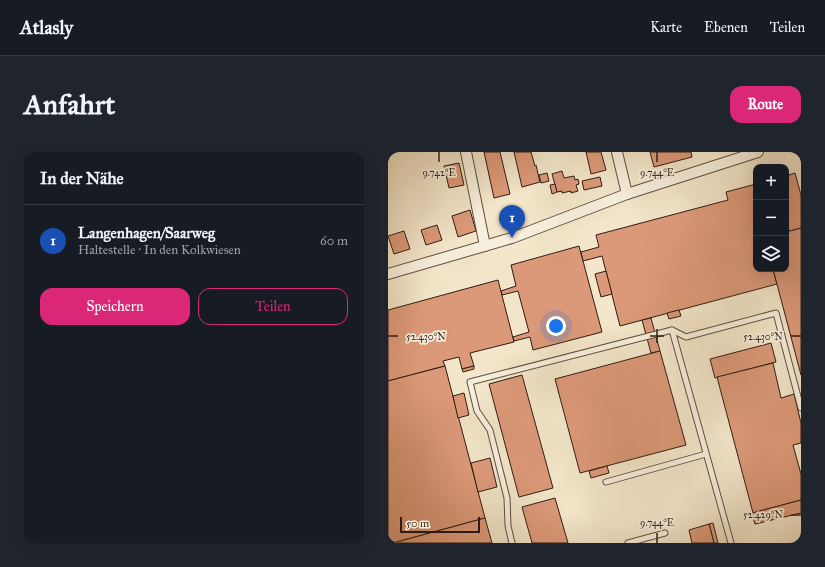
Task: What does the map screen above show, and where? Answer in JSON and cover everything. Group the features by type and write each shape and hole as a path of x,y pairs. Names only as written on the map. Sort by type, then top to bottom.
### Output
{"street":[{"path":"466,152 485,246"},
{"path":"617,152 627,194"},
{"path":"388,274 512,238 627,194 758,152"}],"lane":[{"path":"512,543 508,526 507,498 490,430 477,411 470,382 672,330 686,337 776,313 801,408"},
{"path":"672,330 731,543"},
{"path":"606,482 706,454"},
{"path":"628,543 665,533"}],"building":[{"path":"484,152 500,152 510,194 494,198"},
{"path":"514,152 531,152 540,182 522,187"},
{"path":"586,152 601,152 606,170 591,174"},
{"path":"650,152 691,152 692,157 654,167"},
{"path":"459,163 464,185 449,188 444,166"},
{"path":"562,171 564,178 574,176 575,180 578,179 579,184 576,185 578,191 571,193 571,191 562,193 562,191 557,192 552,174"},
{"path":"547,173 549,181 541,183 539,175"},
{"path":"795,173 801,195 801,228 789,231 789,200 789,175"},
{"path":"600,177 602,186 584,190 582,181"},
{"path":"555,184 557,192 552,194 550,185"},
{"path":"753,185 753,272 774,272 777,284 620,326 602,256 583,261 581,252 599,247 596,235 728,200 726,192"},
{"path":"470,210 476,231 458,237 452,216"},
{"path":"437,225 442,240 426,245 421,230"},
{"path":"801,228 801,375 774,272 789,272 789,231"},
{"path":"404,231 410,249 394,254 388,236"},
{"path":"579,246 602,332 533,350 530,337 514,341 513,337 529,332 518,291 502,295 501,291 516,286 511,265"},
{"path":"606,271 612,294 601,297 595,274"},
{"path":"498,280 514,342 470,353 474,366 462,369 459,357 443,361 445,366 388,381 388,310"},
{"path":"679,310 681,316 669,319 667,313"},
{"path":"651,318 660,351 651,353 642,320"},
{"path":"771,343 776,362 715,378 710,359"},
{"path":"660,351 686,445 580,473 555,379"},
{"path":"773,363 781,398 794,394 801,423 801,443 793,445 801,474 801,500 753,513 717,377"},
{"path":"445,366 485,518 393,543 388,543 388,381"},
{"path":"474,366 474,369 463,372 462,369"},
{"path":"522,375 553,488 519,497 489,384"},
{"path":"464,393 469,415 458,418 453,396"},
{"path":"490,458 497,487 478,492 471,463"},
{"path":"607,466 609,473 591,478 589,471"},
{"path":"555,498 568,543 532,543 522,507"},
{"path":"801,500 801,513 755,524 752,513"},
{"path":"485,518 492,543 393,543"},
{"path":"713,523 718,543 714,543 709,524"},
{"path":"709,524 714,543 692,543 689,530"}],"place":[{"name":"Langenhagen/Saarweg","path":"512,238"}]}
